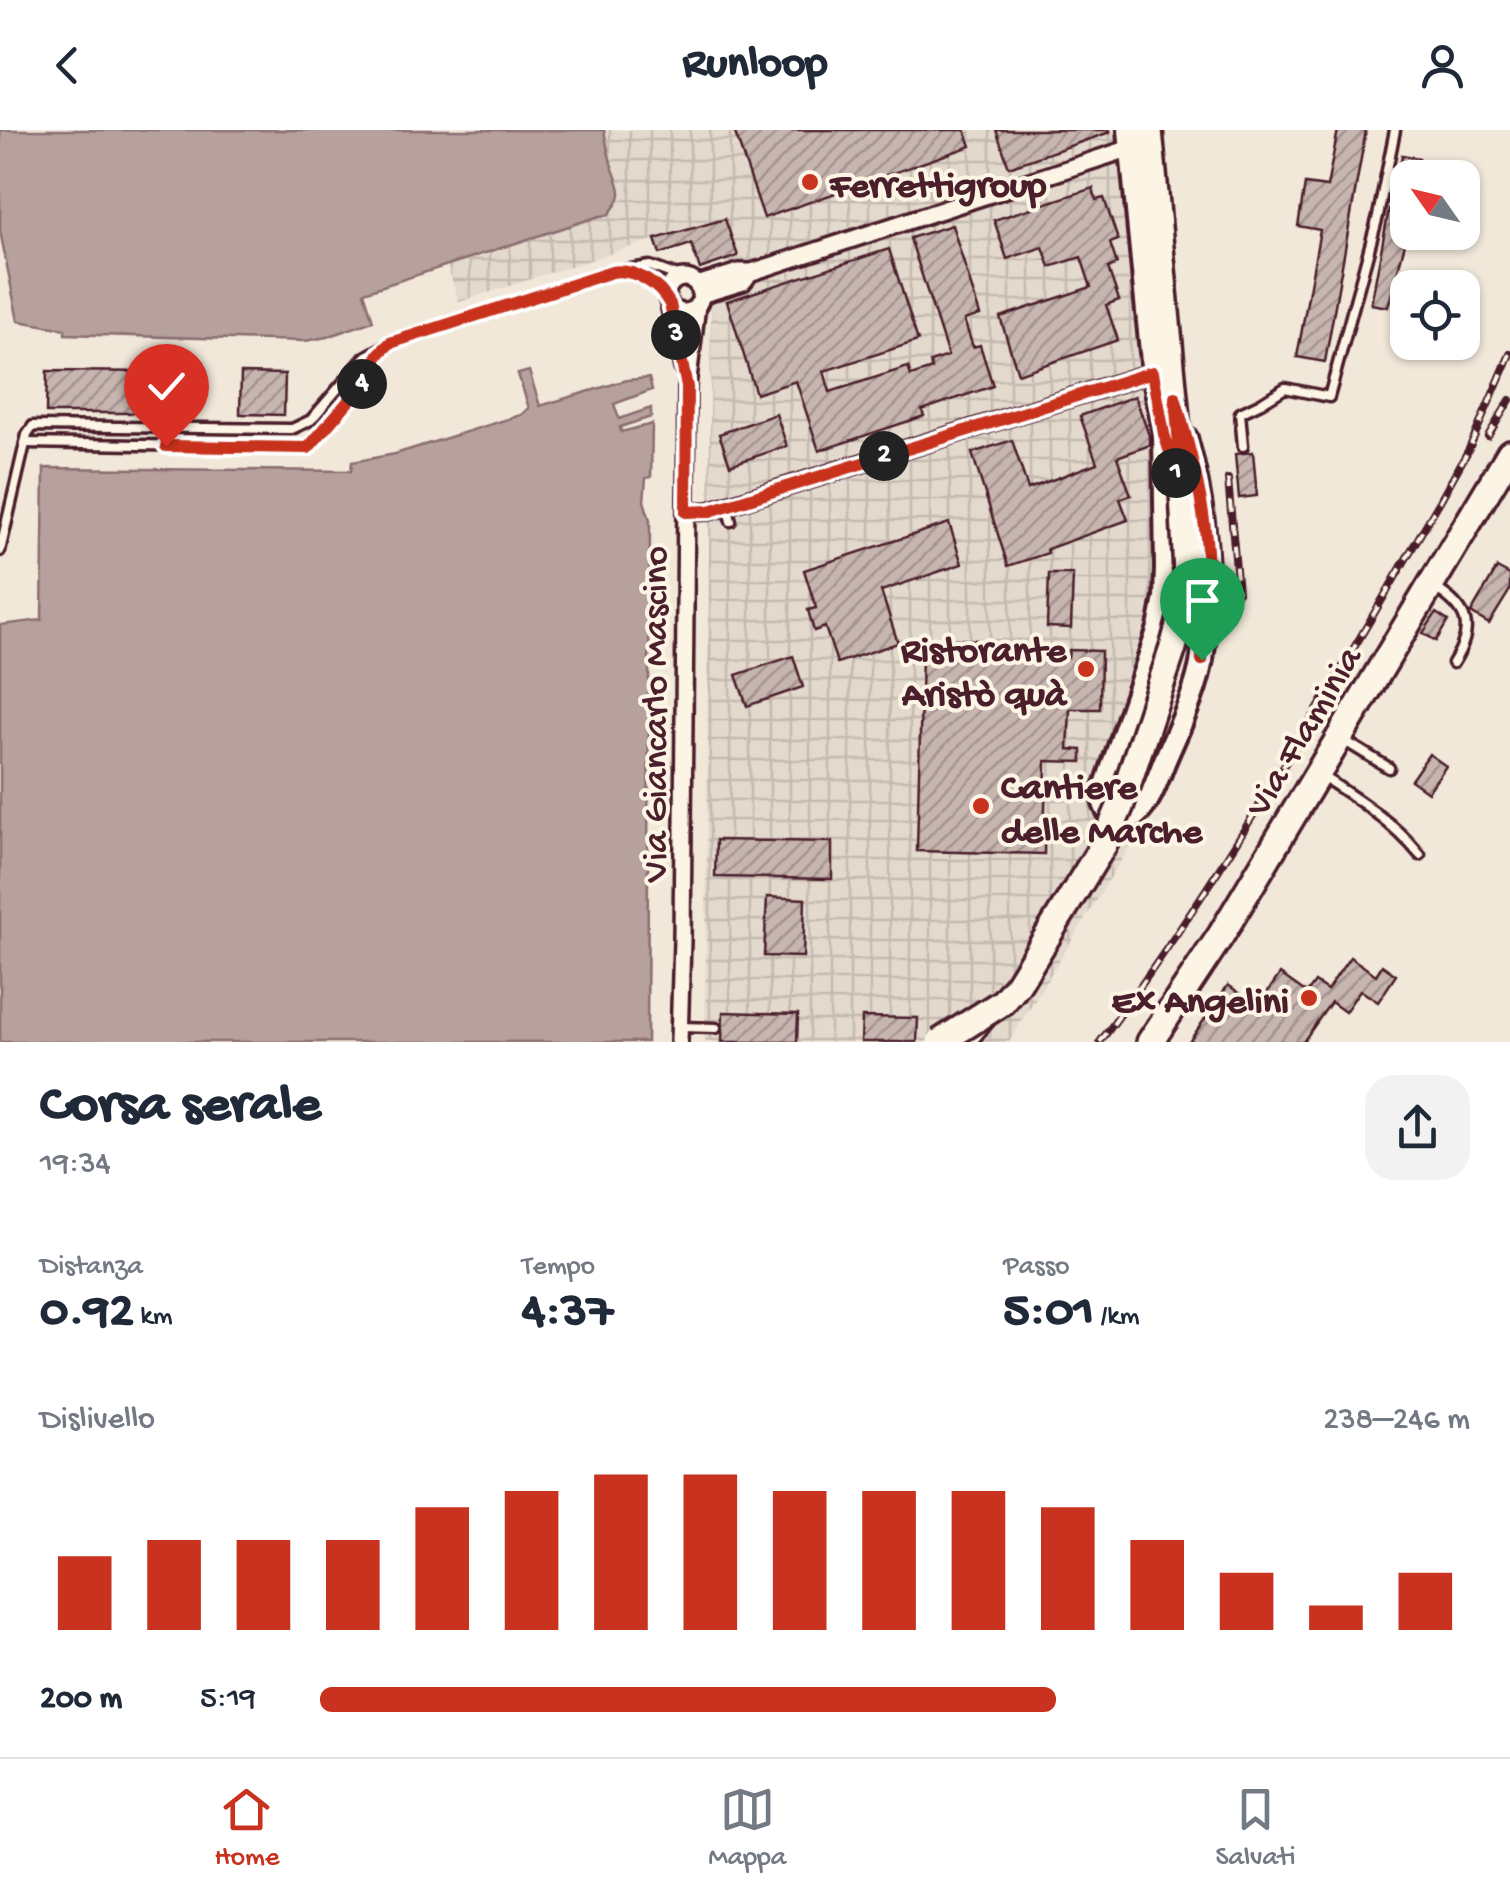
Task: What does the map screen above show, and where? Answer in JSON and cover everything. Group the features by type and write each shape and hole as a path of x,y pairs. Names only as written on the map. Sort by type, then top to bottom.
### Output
{"main road":[{"path":"940,1042 1003,1002 1018,984 1104,844 1174,648 1188,594 1175,397 1136,136"},
{"path":"1164,434 1183,493"},
{"name":"Via Flaminia","path":"1150,1042 1222,935 1510,453"}],"street":[{"path":"694,291 692,310 680,312 668,301 670,285 694,291 743,282 752,272 1136,136 1153,372 1164,434 1166,568 1159,628 1102,794 1102,804 1115,819 1134,818 1148,798 1190,704 1202,660 1207,548 1199,490 1175,397"},
{"name":"Via Giancarlo Mascino","path":"685,1032 687,387 694,291"},
{"name":"Via Giancarlo Mascino","path":"668,301 687,387"},
{"path":"686,512 729,513 1153,372"},
{"path":"967,1042 992,1012 1115,819"}],"lane":[{"path":"1243,446 1240,413 1285,388 1329,398 1378,216 1395,130"},
{"path":"0,551 25,443 30,429 39,424 292,429 310,420 364,356 390,343 612,272 650,266 694,291"},
{"path":"624,270 652,284 668,301"},
{"path":"25,443 308,448 360,388 379,354 390,343"},
{"path":"1431,586 1461,609 1466,635 1453,662"},
{"path":"1341,738 1390,768"},
{"path":"1319,774 1368,805 1420,855"},
{"path":"685,1032 716,1028"},
{"path":"685,1032 694,1042"}],"shaded area":[{"path":"0,130 604,130 620,195 608,215 364,292 373,321 327,337 305,341 65,334 65,329 18,321 0,231"},
{"path":"604,130 1120,130 1156,444 1160,581 1146,647 1102,778 1159,799 1009,1042 705,1042 711,302 716,295 733,291 724,261 700,269 684,230 459,302 447,265 608,215 621,187"},
{"path":"529,371 540,406 627,380 649,378 652,390 614,404 619,419 651,408 651,417 620,427 621,432 652,424 651,477 646,478 644,501 650,520 647,1042 0,1042 0,625 42,620 44,468 351,471 352,462 395,454 521,415 529,408 518,374"}],"building":[{"name":"Ferrettigroup","path":"734,130 965,130 971,146 764,218"},
{"name":"Ferrettigroup","path":"996,130 1110,130 1110,132 1009,167"},
{"path":"1338,130 1366,130 1325,362 1297,357 1320,230 1298,226 1305,184 1327,187"},
{"path":"1093,188 1096,200 1104,198 1118,240 1110,243 1117,264 1108,268 1119,300 1106,305 1118,340 1018,374 1000,317 1091,287 1081,257 1050,267 1043,247 1007,259 994,220"},
{"path":"1390,209 1390,250 1403,250 1398,270 1390,270 1388,307 1371,304"},
{"path":"725,219 738,256 700,269 691,244 660,254 655,239"},
{"path":"952,225 980,315 964,320 973,347 980,345 993,386 922,410 924,416 819,451 796,381 756,394 727,301 889,249 918,341 824,371 830,392 908,367 911,376 932,369 930,362 948,356 910,238"},
{"path":"47,371 164,372 163,413 46,413"},
{"path":"241,373 285,374 284,415 240,414"},
{"path":"1135,396 1150,445 1117,457 1131,495 1120,499 1128,520 1008,566 972,453 1012,440 1028,489 1097,463 1080,416"},
{"path":"776,414 787,446 730,465 719,434"},
{"path":"1253,452 1257,496 1239,498 1235,454"},
{"path":"949,523 962,564 881,591 898,643 837,663 825,627 814,631 808,610 816,608 804,570"},
{"path":"1497,568 1510,575 1510,590 1489,624 1471,613"},
{"path":"1049,574 1073,574 1071,628 1047,627"},
{"path":"1436,613 1448,621 1436,641 1423,633"},
{"name":"Cantiere delle Marche","path":"955,639 976,640 976,656 1068,658 1069,650 1101,651 1100,709 1070,709 1068,749 1082,750 1082,762 1046,761 1044,854 917,851 922,656 954,657"},
{"path":"793,656 803,687 747,706 736,675"},
{"path":"1429,754 1446,766 1428,792 1411,780"},
{"path":"716,840 832,842 832,879 715,877"},
{"path":"767,897 805,899 803,957 764,956"},
{"name":"Ex Angelini","path":"1350,957 1376,975 1382,965 1396,975 1378,1002 1360,990 1345,1012 1331,1002 1303,1042 1189,1042 1228,985 1258,1006 1280,974 1307,993 1315,982 1327,990"},
{"path":"723,1012 798,1014 797,1042 722,1042"},
{"path":"862,1017 918,1018 917,1042 861,1042"}],"railway":[{"path":"1100,1042 1192,911 1319,708 1469,449 1510,354"},
{"path":"1488,436 1510,400"},
{"path":"1228,479 1238,592"}],"place":[{"name":"Ferrettigroup","path":"810,182"},
{"name":"Ristorante Aristò quà","path":"1086,669"},
{"name":"Cantiere delle Marche","path":"981,806"},
{"name":"Ex Angelini","path":"1309,998"}],"route":[{"path":"166,446 308,448 360,388 379,354 390,343 624,270 652,284 670,304 687,387 686,512 710,511 1153,372 1164,434 1183,493 1175,397 1199,490 1207,548 1202,660"}]}
